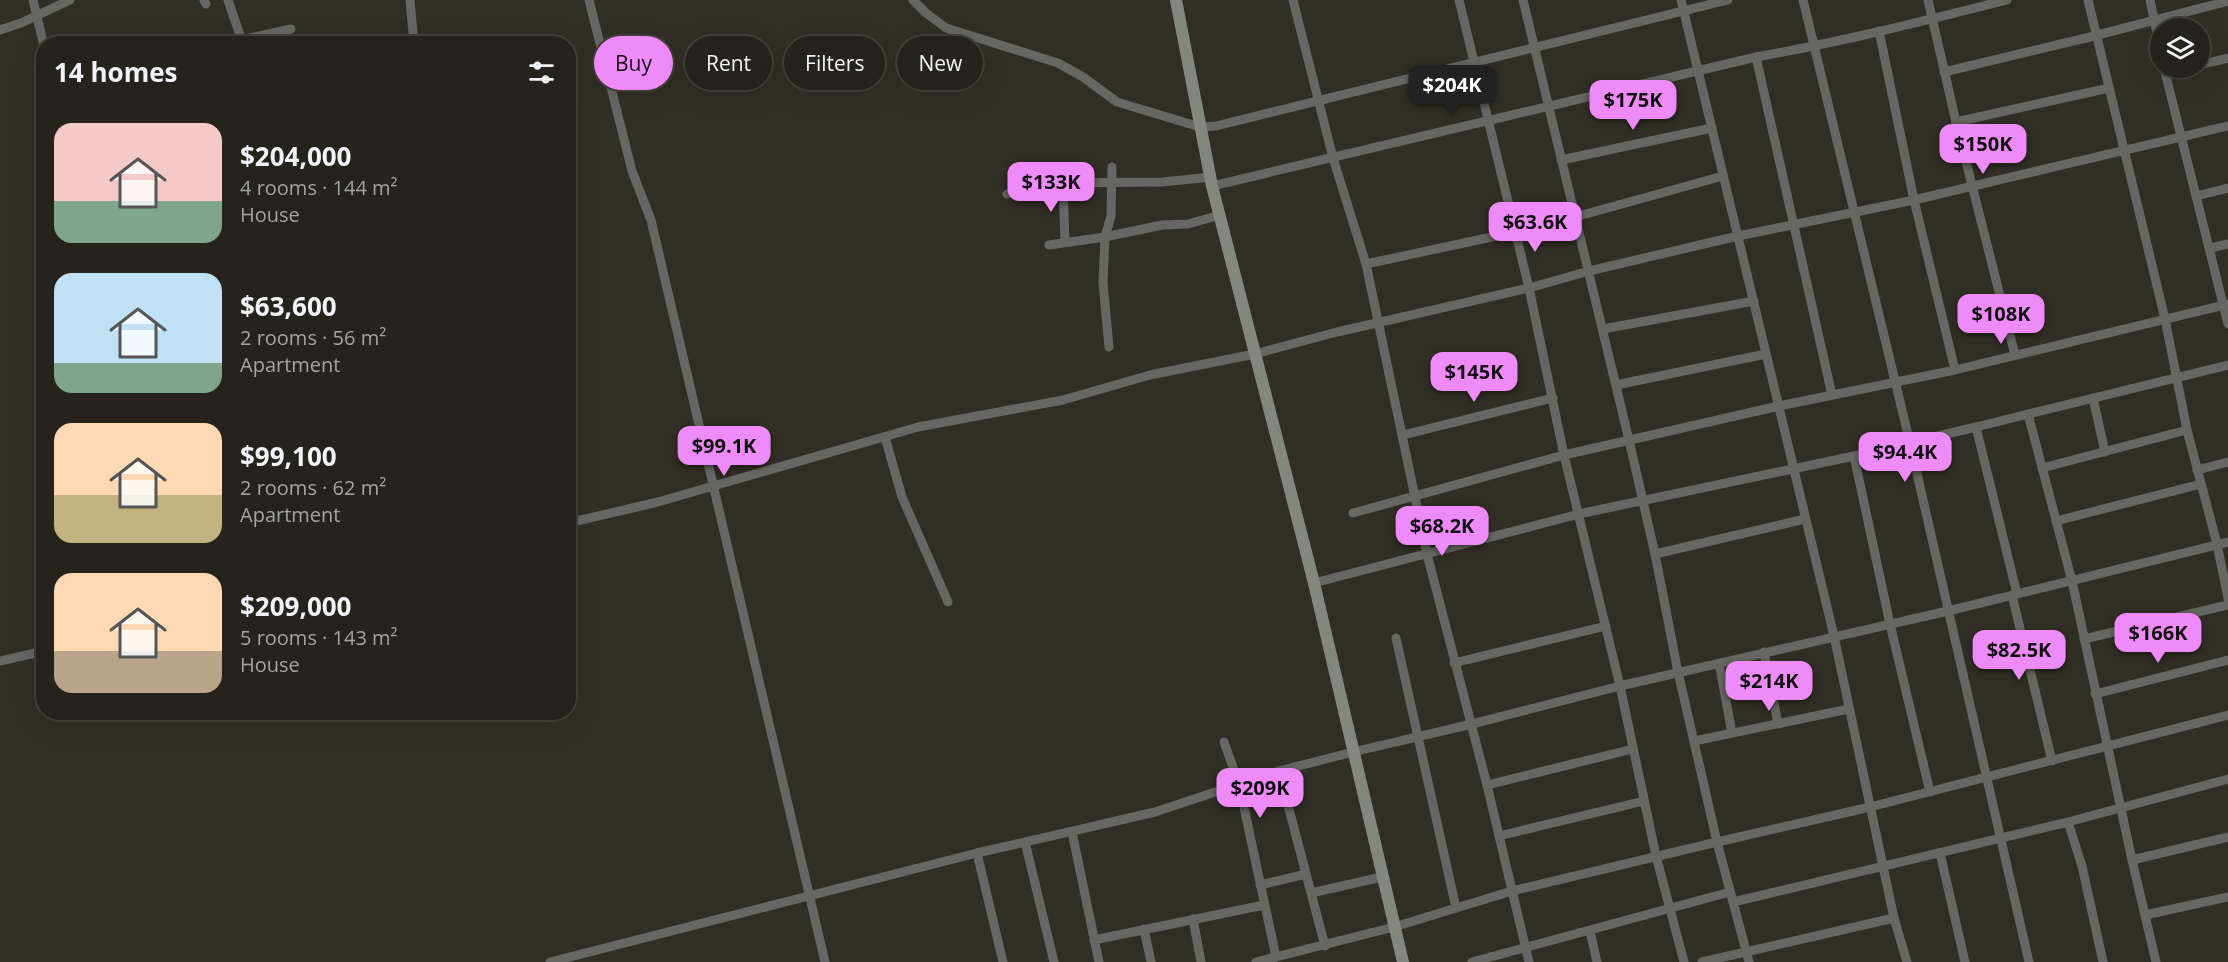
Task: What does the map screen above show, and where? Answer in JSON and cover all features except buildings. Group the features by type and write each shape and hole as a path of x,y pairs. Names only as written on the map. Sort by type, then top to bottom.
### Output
{"street":[{"path":"33,0 42,36"},
{"path":"0,30 70,0"},
{"path":"228,0 240,36"},
{"path":"410,0 413,36"},
{"path":"589,0 633,171 651,220 825,962"},
{"path":"913,0 946,28 1058,63 1083,77 1117,102 1200,127 1216,126 1728,0"},
{"path":"1176,0 1211,182 1314,583 1402,962"},
{"path":"1293,0 1333,158 1366,264 1427,554 1472,724 1529,962"},
{"path":"1459,0 1529,288 1564,455 1620,686 1656,856 1684,962"},
{"path":"1522,0 1643,499 1678,672 1717,842 1749,962"},
{"path":"1681,0 1834,636 1894,918 1907,962"},
{"path":"1803,0 1910,443 2029,962"},
{"path":"1928,0 1956,122 2015,355"},
{"path":"1006,194 1049,183 1211,182 1333,158 2007,0"},
{"path":"2088,0 2126,150 2165,319 2187,430 2217,544 2228,598"},
{"path":"2150,0 2154,18"},
{"path":"2162,18 2228,1"},
{"path":"1944,72 2150,21"},
{"path":"265,36 291,29"},
{"path":"1879,31 1914,200 1955,370"},
{"path":"1756,57 1832,394"},
{"path":"2210,62 2228,58"},
{"path":"2167,78 2180,137 2226,304 2228,324"},
{"path":"1956,122 2109,88"},
{"path":"576,521 658,502 918,427 1063,400 1150,375 1255,354 1452,304 1529,288 1738,236 1914,200 2228,126"},
{"path":"1561,160 1712,128"},
{"path":"1108,346 1103,283 1105,237 1111,216 1112,167"},
{"path":"1575,217 1723,176"},
{"path":"1064,183 1065,242"},
{"path":"2196,196 2228,188"},
{"path":"1048,245 1105,237 1162,225 1188,224 1220,215"},
{"path":"1366,264 1515,231"},
{"path":"2211,248 2228,244"},
{"path":"1603,329 1754,301"},
{"path":"1353,513 1564,455 1832,394 1955,370 2226,304"},
{"path":"1616,385 1766,354"},
{"path":"1314,583 1579,514 1854,456 2228,365"},
{"path":"1403,435 1552,398"},
{"path":"2092,398 2105,452"},
{"path":"2028,414 2072,581 2095,694 2156,962"},
{"path":"1976,427 2052,761"},
{"path":"2042,468 2187,430"},
{"path":"885,436 902,497 948,602"},
{"path":"1854,456 1890,624 1930,792"},
{"path":"2197,470 2228,462"},
{"path":"2056,521 2201,484"},
{"path":"1655,554 1805,519"},
{"path":"550,962 977,853 1155,813 1279,771 1353,752 1678,672 1948,611 2228,542"},
{"path":"2084,639 2228,604"},
{"path":"1455,663 1606,626"},
{"path":"1396,638 1456,908"},
{"path":"1764,652 1778,724"},
{"path":"0,661 36,653"},
{"path":"2095,694 2228,660"},
{"path":"1719,663 1732,733"},
{"path":"1694,741 1850,709"},
{"path":"1256,962 1394,927 1512,891 1870,807 2228,715"},
{"path":"1224,742 1239,784 1276,957"},
{"path":"1487,785 1633,749"},
{"path":"1279,771 1324,946"},
{"path":"1733,902 2068,822 2228,779"},
{"path":"1499,836 1644,801"},
{"path":"2068,822 2082,866 2103,962"},
{"path":"1072,832 1099,962"},
{"path":"2132,861 2228,837"},
{"path":"1025,842 1054,962"},
{"path":"977,853 1003,962"},
{"path":"1940,853 1965,962"},
{"path":"1260,885 1306,874"},
{"path":"1311,892 1383,877"},
{"path":"1472,962 1730,892"},
{"path":"2145,915 2228,897"},
{"path":"1094,940 1264,904"},
{"path":"1702,962 1894,918"},
{"path":"1193,919 1201,962"},
{"path":"1144,929 1151,962"},
{"path":"1590,931 1598,962"}]}
